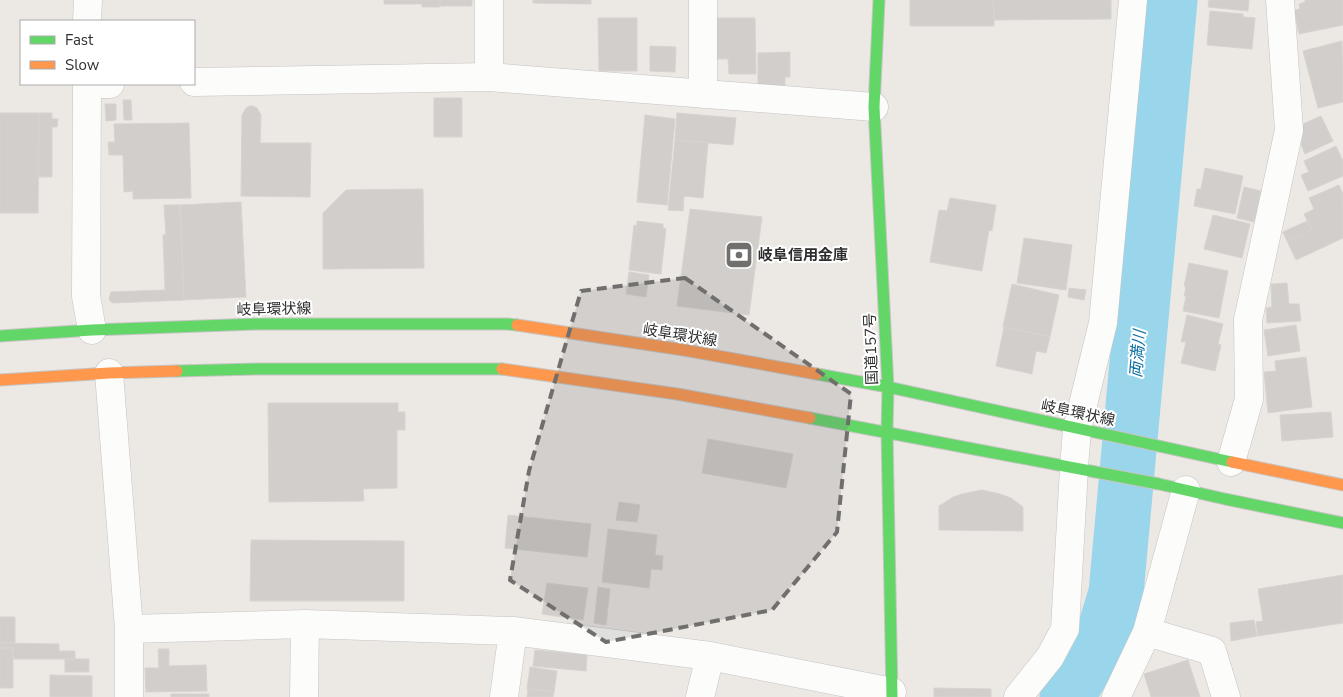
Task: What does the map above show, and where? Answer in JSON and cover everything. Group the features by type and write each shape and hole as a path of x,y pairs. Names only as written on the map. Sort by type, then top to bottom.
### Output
{"main road":[{"name":"国道157号","path":"879,0 874,107 888,387 887,432 892,695"},
{"name":"岐阜環状線","path":"0,336 92,330 258,324 507,324 684,350 888,387 1343,485"},
{"path":"0,380 109,373 258,368 504,369 677,394 887,432 1159,484 1343,523"}],"street":[{"path":"88,0 88,20"},
{"path":"489,0 489,77"},
{"path":"703,0 703,94"},
{"path":"1018,697 1050,657 1065,629 1074,468 1089,431 1103,323 1133,0"},
{"path":"1231,462 1249,399 1248,320 1289,130 1280,0"},
{"path":"195,82 489,77 874,107"},
{"path":"87,85 86,296 92,330"},
{"path":"109,373 129,629 130,697"},
{"path":"1116,697 1147,632 1186,490"},
{"path":"129,629 304,624 512,631 710,656 892,695"},
{"path":"304,624 304,697"},
{"path":"504,697 512,631"},
{"path":"1147,632 1212,651 1226,697"},
{"path":"700,697 710,656"}],"highlighted area":[{"path":"685,278 851,394 837,532 772,610 606,642 510,580 529,471 581,291"}],"building":[{"path":"384,0 440,0 440,7 422,7 422,4 384,4"},
{"path":"440,0 472,0 472,6 440,6"},
{"path":"533,0 591,0 591,4 533,3"},
{"path":"910,0 994,0 994,26 910,26"},
{"path":"993,0 1111,0 1111,19 994,20"},
{"path":"1209,0 1249,0 1248,11 1208,7"},
{"path":"1305,0 1343,0 1343,25 1299,34 1294,10 1300,9 1299,4 1305,2"},
{"path":"1210,11 1243,14 1243,17 1255,18 1252,49 1207,45"},
{"path":"598,18 637,18 637,71 599,71"},
{"path":"716,18 755,18 756,74 729,74 728,59 716,59"},
{"path":"1342,41 1343,102 1318,108 1303,51"},
{"path":"650,46 676,47 675,72 650,71"},
{"path":"790,52 790,77 785,77 785,88 758,89 758,53"},
{"path":"434,98 462,98 462,137 434,137"},
{"path":"123,100 131,100 132,120 124,120"},
{"path":"105,104 116,104 116,120 106,121"},
{"path":"250,106 257,108 261,115 260,143 311,143 310,197 241,196 242,115 246,108"},
{"path":"0,113 39,113 38,213 0,213"},
{"path":"39,113 52,113 52,119 58,119 57,127 52,127 52,177 38,177"},
{"path":"677,113 736,118 733,145 675,140"},
{"path":"645,115 675,119 667,205 637,202"},
{"path":"1321,116 1333,141 1305,154 1301,144 1303,124"},
{"path":"189,123 191,198 133,199 133,191 124,192 123,155 109,155 108,142 115,142 114,124"},
{"path":"675,140 708,143 703,198 684,196 683,211 668,210"},
{"path":"1336,146 1343,161 1343,176 1308,191 1301,175 1309,172 1304,161"},
{"path":"1205,168 1243,176 1235,214 1194,206 1197,189 1201,189"},
{"path":"1339,185 1343,194 1343,238 1296,260 1287,241 1312,230 1304,214 1314,209 1309,198"},
{"path":"1244,187 1261,191 1254,222 1237,218"},
{"path":"423,189 424,268 323,269 323,213 346,190"},
{"path":"950,198 996,205 992,231 989,230 982,271 930,262 939,210 947,211"},
{"path":"241,202 246,297 184,300 180,205"},
{"path":"164,205 180,205 184,300 113,303 109,298 111,292 165,290 163,235 166,234"},
{"path":"690,209 762,217 749,315 677,306"},
{"path":"1213,215 1250,224 1242,258 1204,249"},
{"path":"637,221 663,224 663,228 666,229 661,274 629,270 634,225 637,226"},
{"path":"1307,221 1312,230 1287,241 1283,232"},
{"path":"1024,238 1072,245 1066,290 1017,283"},
{"path":"1189,263 1228,271 1219,318 1183,311 1186,296 1184,296 1186,287 1184,286"},
{"path":"629,272 649,275 646,297 626,294"},
{"path":"1287,283 1289,304 1299,304 1301,321 1267,323 1266,308 1272,307 1271,284"},
{"path":"1012,284 1059,295 1050,337 1003,327"},
{"path":"1069,288 1086,290 1084,300 1068,297"},
{"path":"1187,315 1223,324 1218,344 1221,345 1215,371 1181,363 1186,342 1181,342"},
{"path":"1296,325 1300,351 1268,356 1264,330"},
{"path":"1004,327 1050,337 1046,353 1036,351 1032,374 996,366"},
{"path":"1306,357 1312,407 1268,413 1264,372 1276,371 1275,361"},
{"path":"268,403 398,403 398,412 405,412 405,430 397,430 397,488 363,489 364,501 269,502"},
{"path":"1331,412 1333,437 1282,441 1280,415"},
{"path":"708,439 793,454 786,488 702,473"},
{"path":"982,490 1011,498 1023,507 1023,531 939,530 939,506 953,497"},
{"path":"619,502 640,505 637,522 616,520"},
{"path":"508,515 591,524 587,557 505,548"},
{"path":"608,529 657,535 655,555 663,556 662,570 651,569 649,588 602,582"},
{"path":"251,540 404,541 404,601 250,601"},
{"path":"1343,575 1343,623 1258,636 1256,622 1263,621 1258,589"},
{"path":"547,583 588,588 583,620 542,614"},
{"path":"598,587 610,589 606,625 594,623"},
{"path":"0,617 15,617 15,643 0,643"},
{"path":"1254,620 1257,636 1231,641 1230,623"},
{"path":"0,643 59,644 59,651 75,651 75,659 13,659 13,648 0,648"},
{"path":"0,648 13,648 13,688 0,688"},
{"path":"158,649 169,649 169,666 206,665 207,691 146,692 145,668 159,668"},
{"path":"535,650 587,655 586,671 533,666"},
{"path":"65,659 89,659 89,672 65,672"},
{"path":"1188,660 1200,697 1151,697 1144,674"},
{"path":"530,667 557,671 554,692 527,689"},
{"path":"50,675 92,676 92,697 50,697"},
{"path":"934,688 991,689 991,697 934,697"},
{"path":"528,689 554,692 553,697 527,697"},
{"path":"171,694 209,694 209,697 171,697"}],"waterway":[{"name":"両満川","path":"1067,697 1103,636 1116,593 1170,0"}],"traffic: fast":[{"path":"879,0 874,107 888,387 887,432 892,697"},
{"path":"0,336 92,330 258,324 517,325"},
{"path":"177,371 258,369 502,369"},
{"path":"817,374 888,387 1232,462"},
{"path":"810,418 1159,484 1343,523"}],"traffic: slow":[{"path":"517,325 684,350 817,374"},
{"path":"502,369 677,394 810,418"},
{"path":"0,380 177,371"},
{"path":"1232,462 1343,485"}],"place":[{"name":"岐阜信用金庫","path":"739,255"}]}
